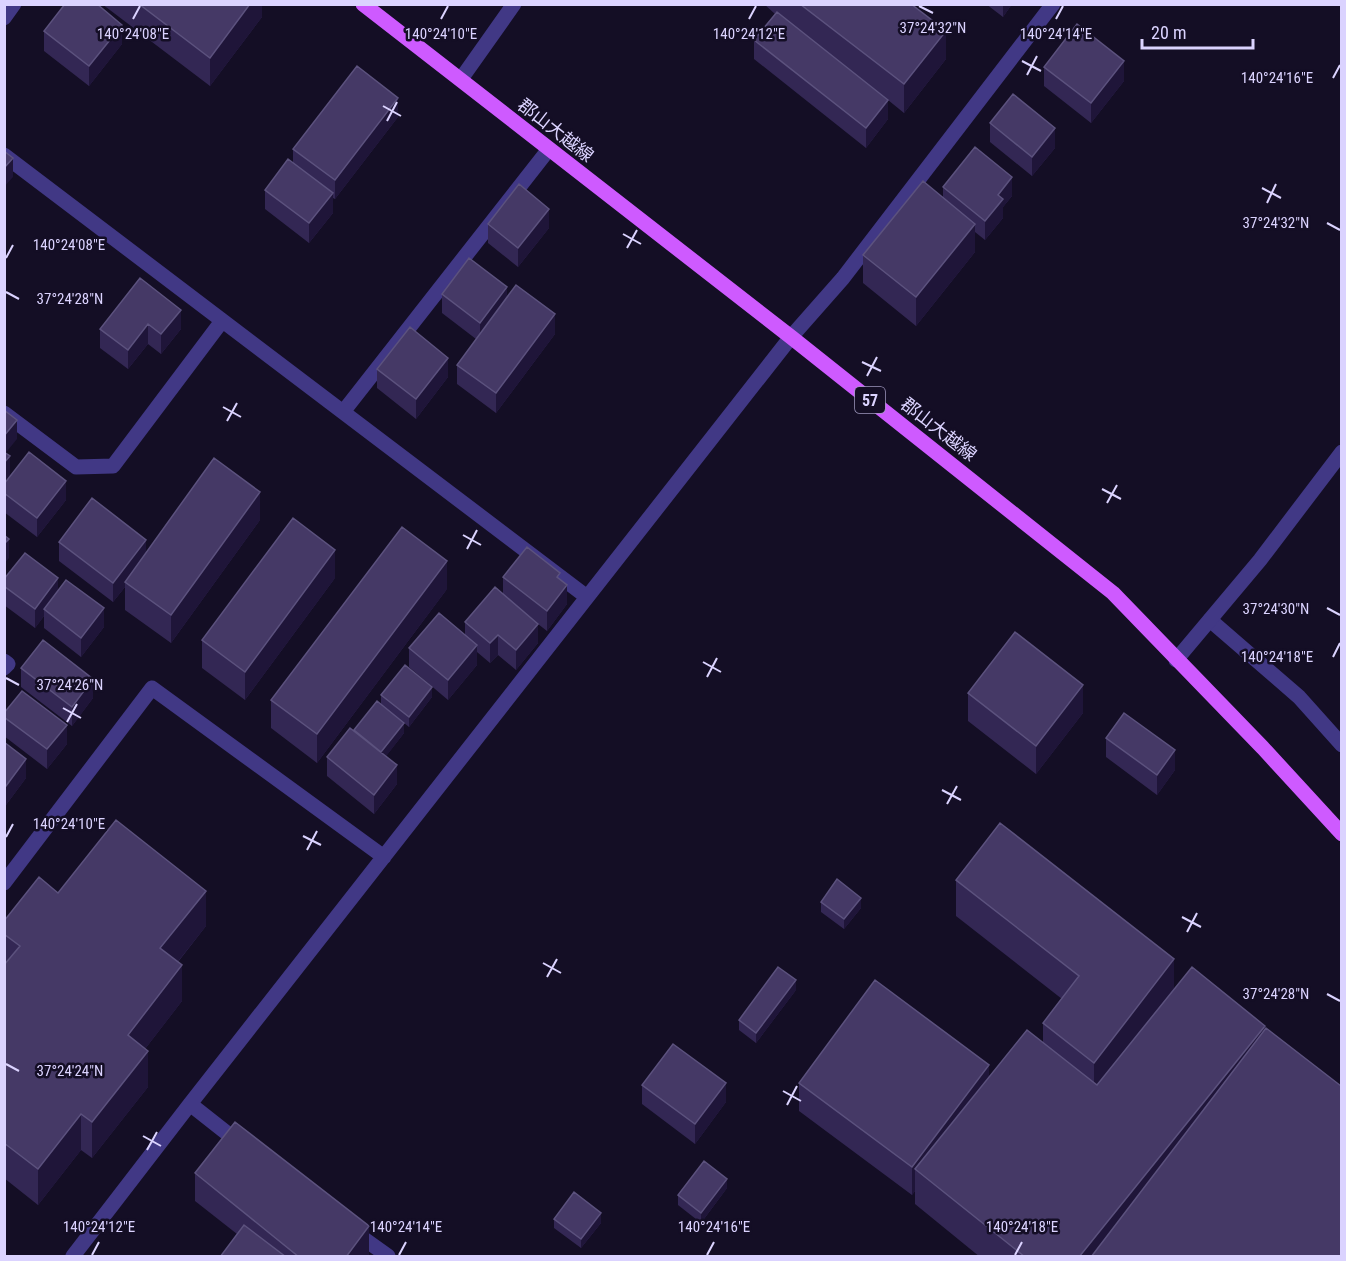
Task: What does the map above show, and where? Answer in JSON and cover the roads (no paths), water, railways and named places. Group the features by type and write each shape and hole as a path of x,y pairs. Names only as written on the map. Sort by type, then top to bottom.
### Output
{"main road":[{"name":"郡山大越線","path":"363,4 791,337 1113,593 1263,748 1341,834"}],"street":[{"path":"4,18 14,4"},
{"path":"460,79 514,4"},
{"path":"73,1257 190,1104 791,337 843,278 1053,4"},
{"path":"343,412 549,149"},
{"path":"4,155 587,597"},
{"path":"4,413 76,467 113,466 222,321"},
{"path":"1176,660 1260,560 1341,452"},
{"path":"1210,620 1299,697 1341,745"},
{"path":"4,661 8,664 4,668"},
{"path":"4,883 152,688 384,857"},
{"path":"190,1104 251,1152"},
{"path":"340,1222 388,1257"}]}
